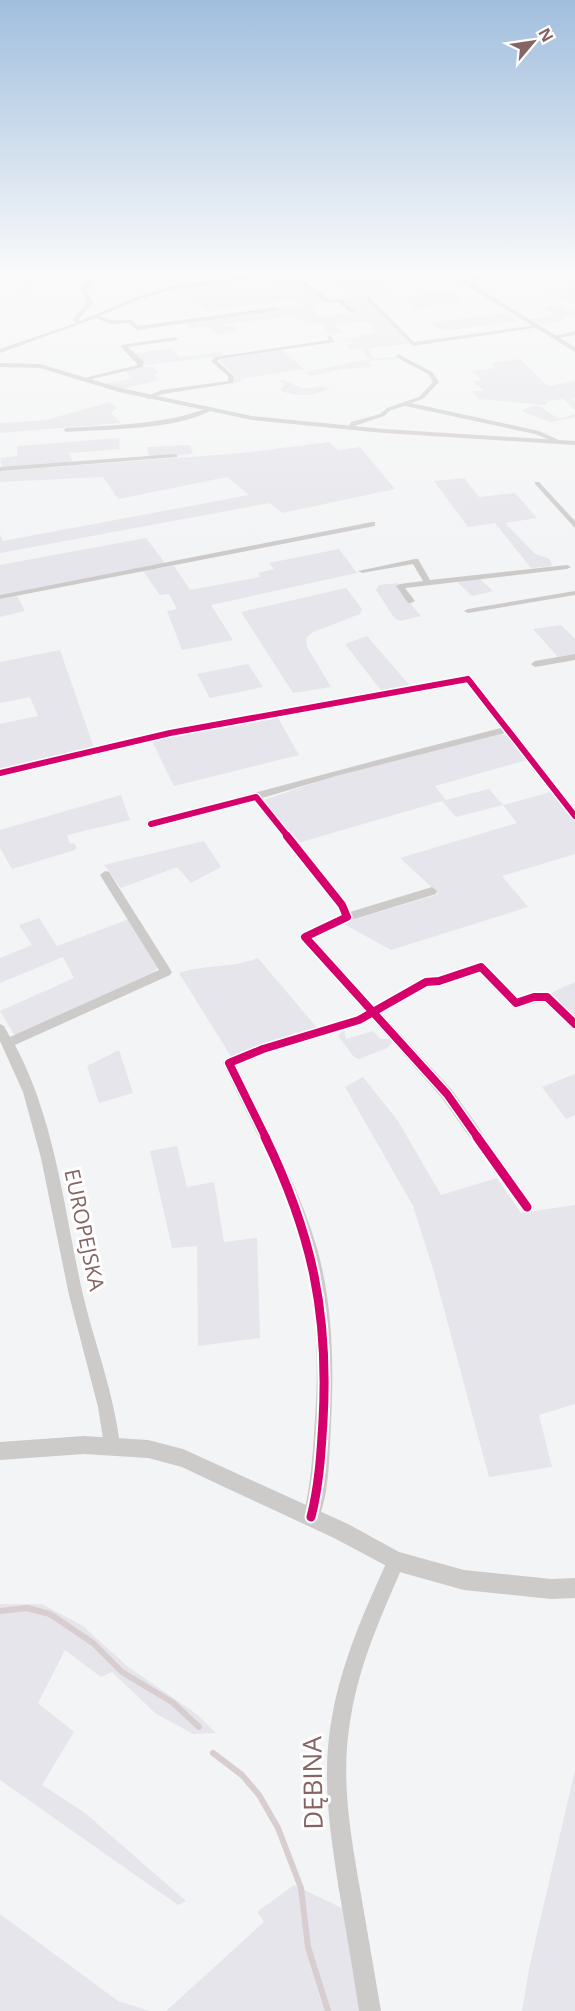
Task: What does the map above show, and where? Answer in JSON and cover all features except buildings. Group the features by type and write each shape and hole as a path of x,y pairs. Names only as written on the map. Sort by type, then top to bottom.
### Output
{"street":[{"path":"43,367 148,397 270,420 575,443"},
{"path":"82,379 137,367"},
{"path":"148,397 162,392 231,382 231,376 221,367"},
{"path":"350,427 353,423 382,415 389,409 421,398 436,382 430,373 419,367"},
{"path":"405,404 537,432 560,442"},
{"path":"66,430 173,420 199,416 208,410"},
{"path":"0,469 175,456"},
{"path":"537,483 575,526"},
{"path":"0,597 372,525"},
{"path":"362,571 416,561 427,581"},
{"path":"411,601 400,586 427,581 571,566 575,575"},
{"path":"468,611 575,593"},
{"path":"535,664 575,657"},
{"path":"0,773 170,733 468,679 575,816"},
{"path":"151,824 508,729"},
{"path":"256,797 342,905 347,917"},
{"path":"8,1043 166,972 105,876"},
{"path":"432,891 347,917 305,937 447,1094 526,1207"},
{"path":"311,1517 318,1492 325,1400 324,1328 316,1272 303,1226 278,1161 229,1063 263,1049 359,1020 426,982 440,981 481,967 516,1003 534,997 547,997 575,1024"},
{"name":"EUROPEJSKA","path":"0,1029 32,1094 75,1293 110,1417 112,1445"},
{"path":"0,1451 112,1445 148,1449 183,1458 311,1517 396,1561 464,1580 575,1588"},
{"name":"DĘBINA","path":"370,2011 338,1821 335,1791 336,1736 352,1667 396,1561"}],"shaded area":[{"path":"153,367 158,373 154,375 159,380 122,389 104,384 132,378 125,371"},
{"path":"226,367 302,367 304,369 240,379 243,381 233,383 235,375"},
{"path":"330,367 371,367 342,369 311,376 305,372"},
{"path":"528,367 548,386 575,381 575,397 572,398 575,401 575,410 564,399 548,401 546,405 478,399 472,391 484,391 473,382 482,380 472,371"},
{"path":"279,380 304,388 329,388 312,394 291,394 280,390 285,385"},
{"path":"110,402 117,408 111,413 121,423 0,433 0,423 46,420"},
{"path":"532,406 539,406 559,419 575,414 575,417 551,422 521,411"},
{"path":"119,438 120,449 69,453 73,462 2,468 0,458 17,456 17,446"},
{"path":"329,442 338,450 360,447 395,489 282,513 270,503 0,553 0,534 3,541 249,495 227,477 118,499 103,477 0,482 0,471 243,453"},
{"path":"190,445 193,454 149,457 147,447"},
{"path":"464,478 479,497 515,493 537,518 505,523 535,554 550,559 552,566 531,568 495,523 468,527 434,481"},
{"path":"146,538 165,563 0,595 0,565"},
{"path":"339,549 357,573 211,605 233,640 182,650 167,611 177,609 169,594 160,595 143,571 174,566 190,590 260,577 258,573 274,569 269,563"},
{"path":"478,577 493,591 472,596 455,580"},
{"path":"398,583 398,589 421,616 401,621 395,619 376,590 379,585"},
{"path":"346,588 362,609 360,614 313,632 306,638 307,647 331,687 293,693 241,612"},
{"path":"17,596 25,611 0,617 0,599"},
{"path":"561,625 575,639 575,654 558,657 533,629"},
{"path":"367,636 412,688 383,693 345,644"},
{"path":"60,650 94,748 0,770 0,724 38,716 30,697 0,703 0,662"},
{"path":"248,664 263,687 210,698 197,674"},
{"path":"278,718 299,755 174,786 152,741"},
{"path":"501,734 510,737 527,760 435,786 446,800 489,789 503,805 456,817 442,801 298,843 264,800 331,777"},
{"path":"551,792 575,822 575,854 502,876 528,907 391,950 342,923 439,894 400,858 517,823 503,805"},
{"path":"121,795 130,820 67,835 70,844 74,843 77,848 72,851 12,869 0,848 0,830"},
{"path":"204,841 221,867 191,883 177,867 121,888 104,865"},
{"path":"39,918 57,946 129,919 158,968 154,972 15,1036 0,1011 74,978 63,957 0,983 0,958 32,945 19,925"},
{"path":"258,958 318,1029 232,1058 179,973 199,968 238,964"},
{"path":"575,982 575,1018 551,993"},
{"path":"344,1030 346,1039 373,1031 380,1039 392,1039 392,1043 387,1048 359,1059 354,1057 338,1036"},
{"path":"119,1050 133,1093 99,1103 87,1066"},
{"path":"575,1074 575,1115 566,1119 542,1087"},
{"path":"363,1077 398,1121 441,1195 497,1178 521,1213 575,1205 575,1404 539,1415 552,1467 489,1477 434,1272 413,1206 345,1087"},
{"path":"177,1146 187,1187 214,1182 224,1242 257,1238 260,1338 198,1346 197,1246 172,1248 150,1151"},
{"path":"0,1604 42,1604 83,1626 127,1666 198,1715 216,1733 193,1734 155,1713 112,1672 101,1677 65,1650 38,1703 74,1732 42,1785 85,1813 186,1901 178,1905 0,1780"},
{"path":"575,1770 575,2011 522,2011 530,1964"},
{"path":"294,1885 344,1909 360,2011 166,2011 264,1922 257,1912"},
{"path":"0,1914 118,2001 150,2011 0,2011"}],"waterway":[{"path":"0,1611 27,1608 50,1614 93,1643 122,1672 172,1702 199,1727"},
{"path":"213,1753 242,1775 259,1795 278,1828 301,1888 308,1947 328,2011"}],"cycle path":[{"path":"0,773 170,733 468,679 575,816"},
{"path":"151,824 256,797 342,905 347,917 305,937 447,1094 527,1207"},
{"path":"311,1517 320,1467 324,1409 323,1329 316,1276 294,1203 229,1063 263,1049 359,1020 426,982 439,981 481,967 516,1003 534,997 547,997 575,1024"}]}
